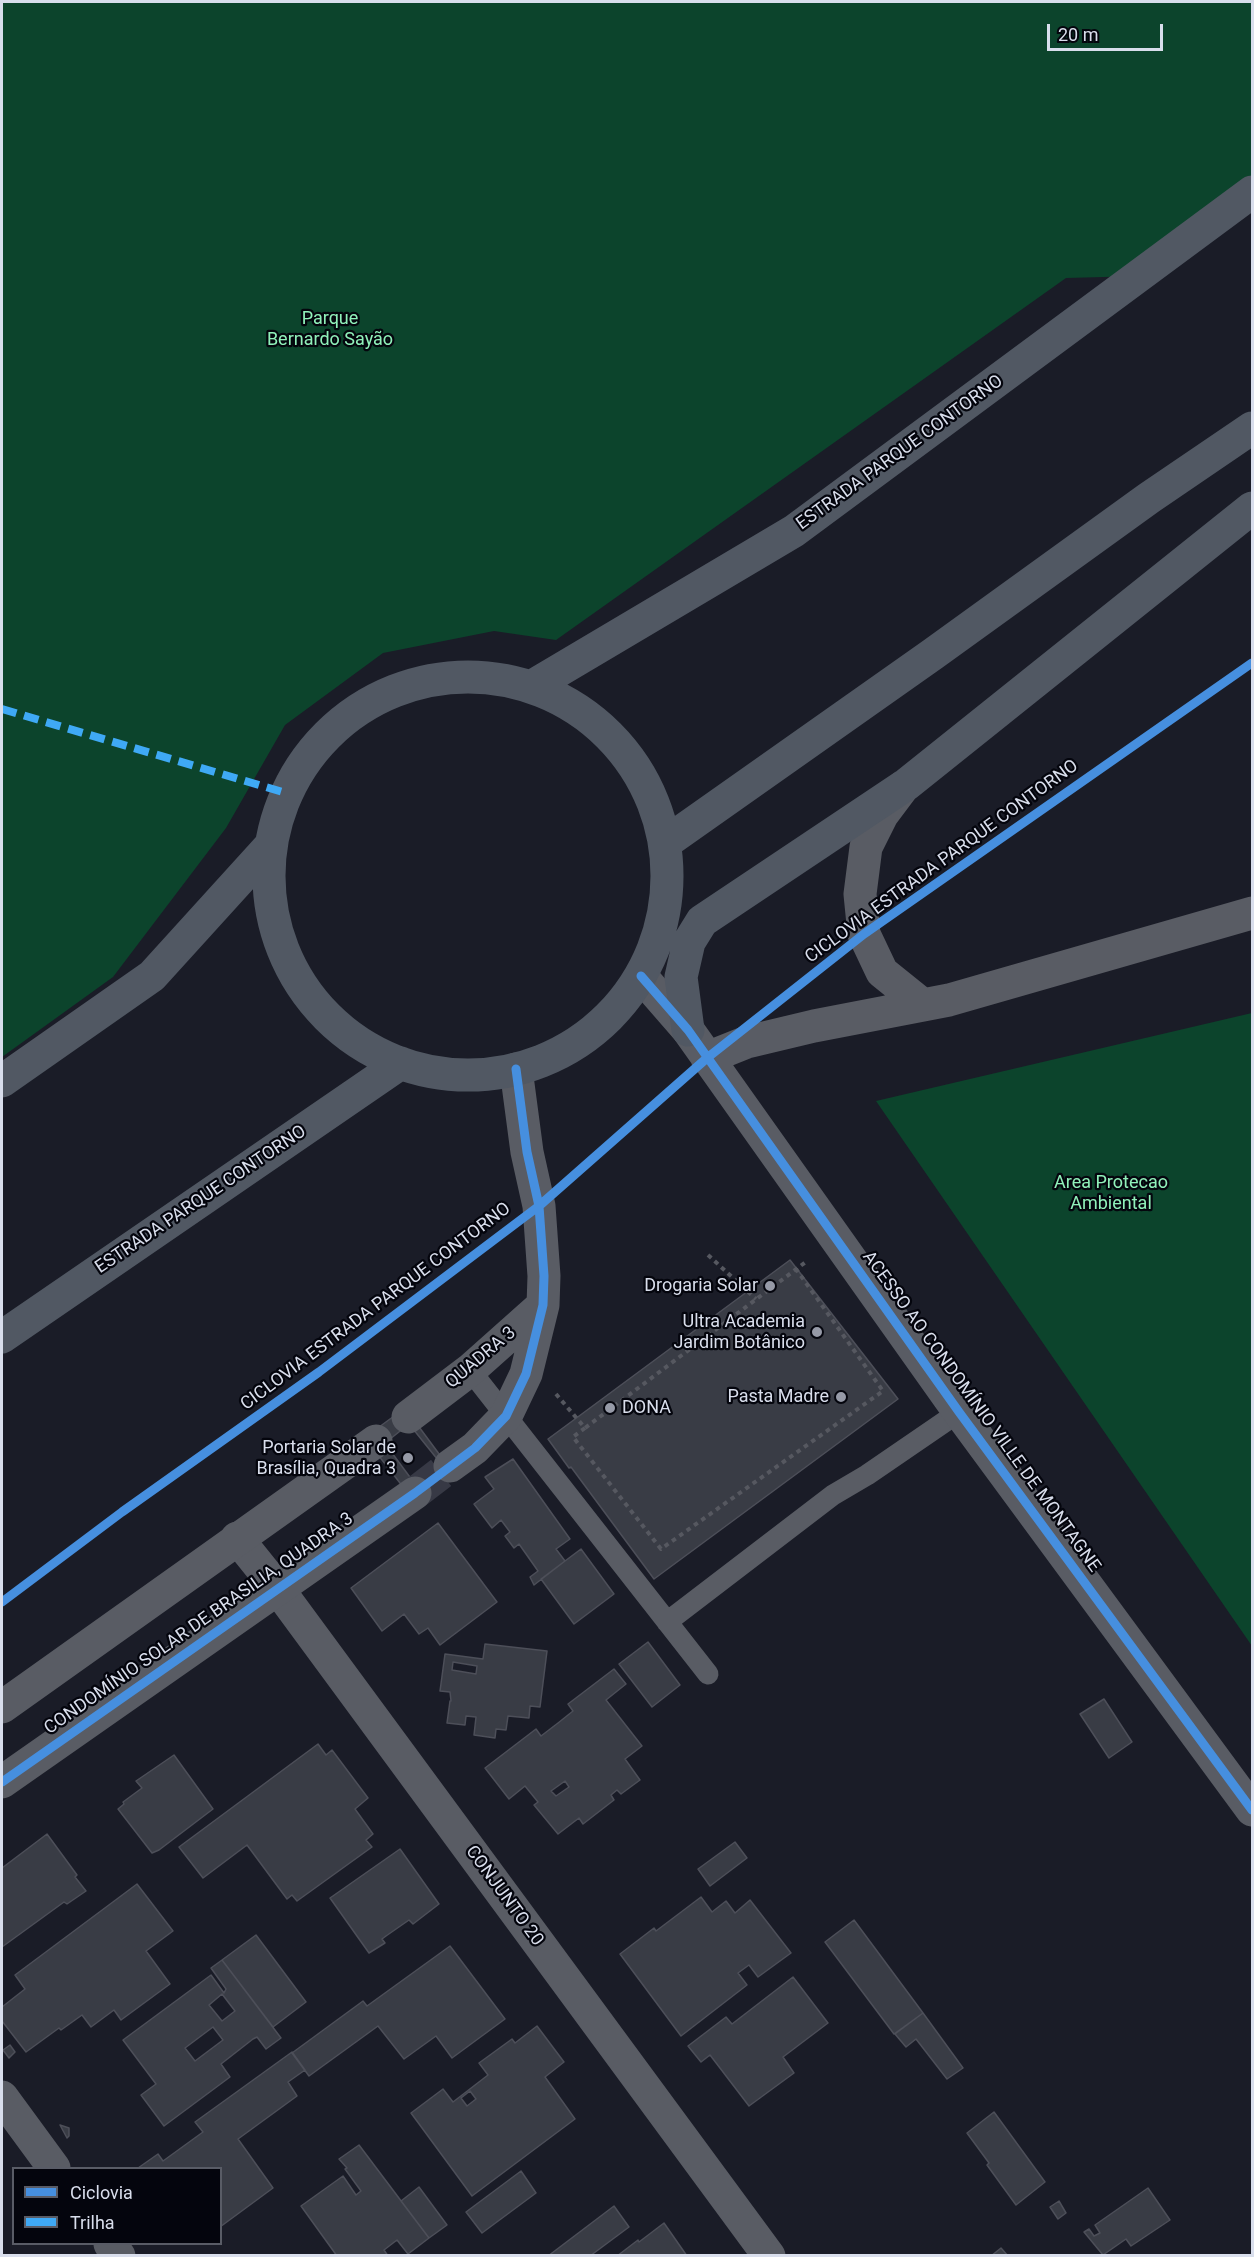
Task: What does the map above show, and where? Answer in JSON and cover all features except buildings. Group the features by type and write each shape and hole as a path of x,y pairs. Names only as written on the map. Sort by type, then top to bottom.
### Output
{"main road":[{"name":"ESTRADA PARQUE CONTORNO","path":"531,687 794,531 1252,192"},
{"path":"665,843 1149,498 1252,428"},
{"path":"688,1030 681,977 689,942 702,921 907,784 1252,508"},
{"path":"448,678 490,678 531,687 564,701 594,721 620,747 641,776 656,808 665,843 668,870 667,898 654,951 641,976 618,1009 588,1036 554,1056 516,1069 477,1075 439,1072 401,1063 366,1047 338,1026 313,1001 294,972 280,941 270,907 270,846 276,819 286,794 306,758 334,727 369,702 407,686 448,678"},
{"path":"2,1081 152,976 270,846"},
{"name":"ESTRADA PARQUE CONTORNO","path":"2,1337 401,1063"}],"street":[{"path":"907,784 882,815 866,847 860,894 864,934 882,972 923,1005"},
{"path":"707,1058 747,1042 814,1026 949,1000 1252,913"},
{"path":"641,976 688,1030"},
{"name":"ACESSO AO CONDOMÍNIO VILLE DE MONTAGNE","path":"688,1030 959,1412 1252,1810"},
{"path":"516,1069 527,1152 539,1206 544,1275 543,1305"},
{"name":"QUADRA 3","path":"408,1417 470,1370 543,1305"},
{"name":"QUADRA 3","path":"450,1466 475,1448 506,1416 526,1374 543,1305"},
{"path":"2,1707 237,1538 376,1442"},
{"name":"CONDOMÍNIO SOLAR DE BRASILIA, QUADRA 3","path":"2,1782 415,1493"},
{"name":"CONJUNTO 20","path":"237,1538 278,1589 769,2256"},
{"path":"2,2097 53,2167"}],"lane":[{"path":"470,1370 708,1674"},
{"path":"667,1622 833,1496 959,1412"}],"path":[{"path":"708,1255 756,1299"},
{"path":"796,1269 883,1391 661,1549 573,1437 796,1269 807,1262"},
{"path":"555,1393 585,1428"}],"green space":[{"name":"Parque Bernardo Sayão","path":"2,2 1252,2 1252,194 1142,276 1066,278 556,640 494,631 383,653 285,725 226,828 113,977 2,1057"},
{"name":"Area Protecao Ambiental","path":"1252,1013 1252,1646 876,1101"}],"tunnel":[{"path":"415,1493 450,1466"}],"marked path":[{"path":"2,709 286,793"}],"cycle path":[{"name":"CICLOVIA ESTRADA PARQUE CONTORNO","path":"2,1602 122,1512 319,1372 539,1206 707,1058 864,934 1252,663"},
{"path":"641,976 688,1030 959,1412 1252,1810"},
{"path":"2,1782 415,1493 475,1448 506,1416 526,1374 543,1305 544,1276 539,1206 527,1152 516,1069"}],"place":[{"name":"Drogaria Solar","path":"770,1286"},
{"name":"Ultra Academia Jardim Botânico","path":"817,1332"},
{"name":"Pasta Madre","path":"841,1397"},
{"name":"DONA","path":"610,1408"},
{"name":"Portaria Solar de Brasília, Quadra 3","path":"408,1458"}]}
